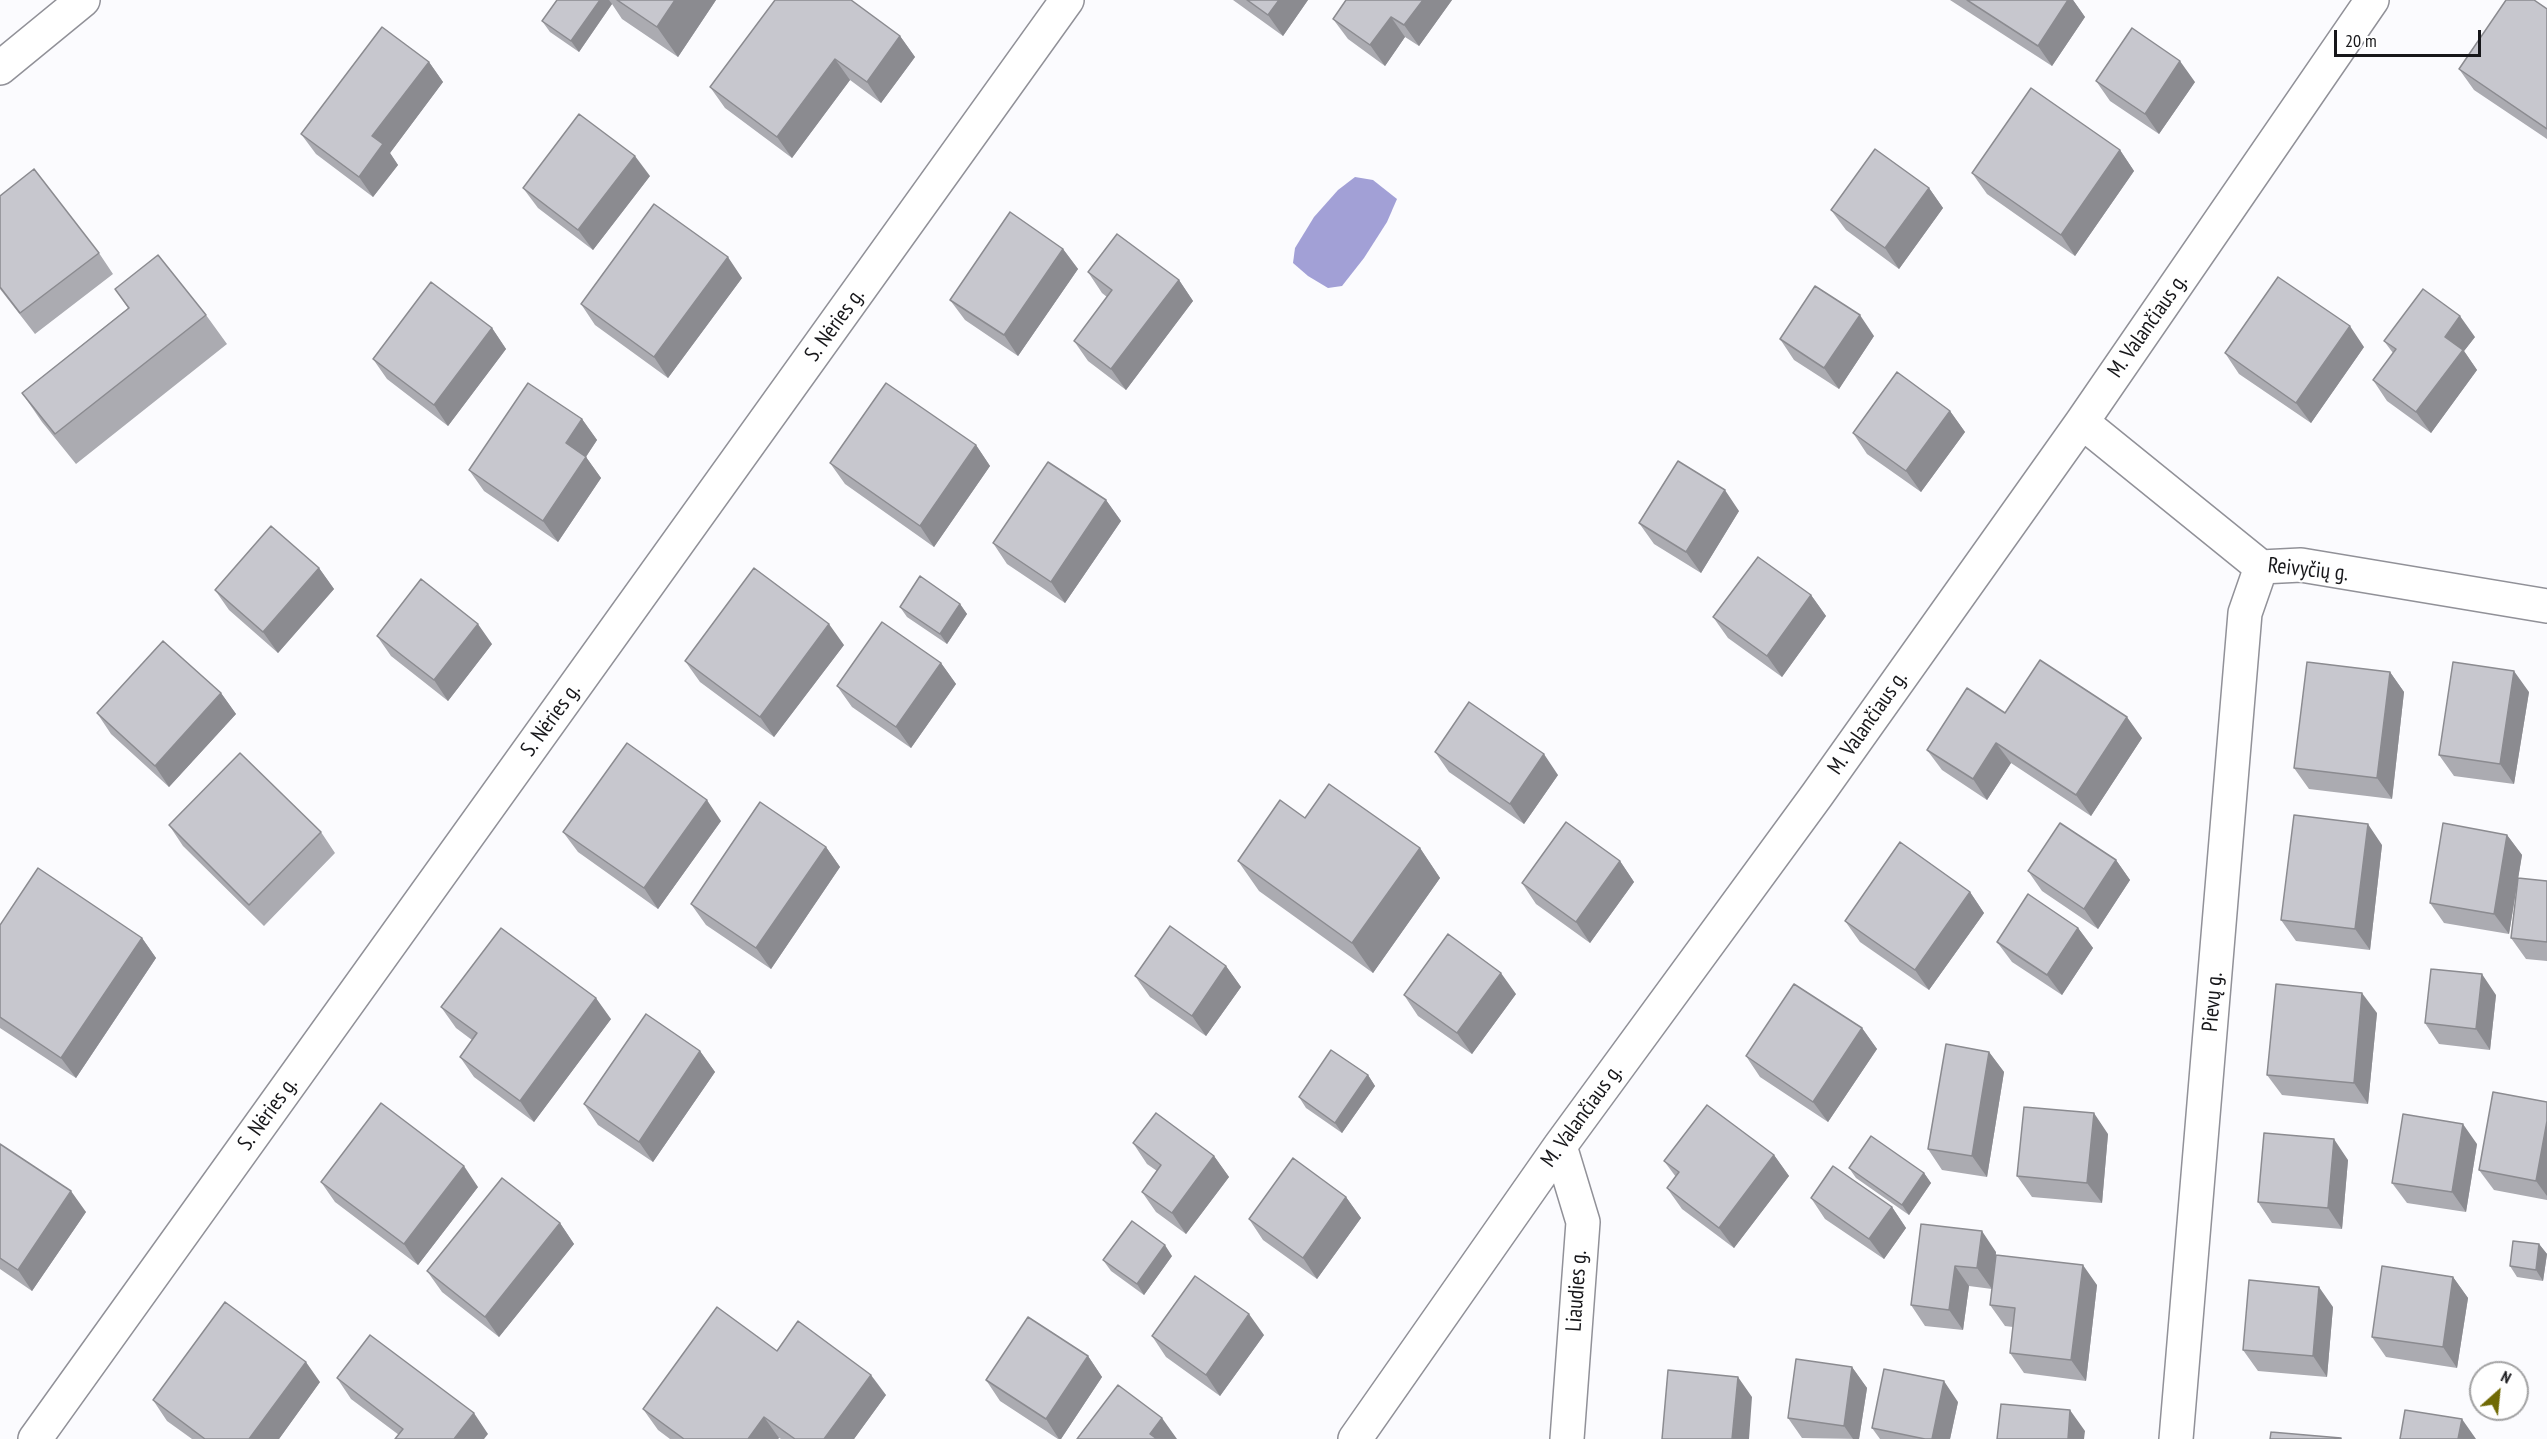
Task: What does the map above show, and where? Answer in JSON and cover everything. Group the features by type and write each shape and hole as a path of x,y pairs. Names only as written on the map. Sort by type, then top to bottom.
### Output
{"street":[{"path":"0,68 83,0"},
{"name":"S. Nėries g.","path":"35,1439 1067,0"},
{"name":"M. Valančiaus g.","path":"1355,1439 1560,1146 1817,795 2082,422 2372,0"},
{"name":"Reivyčių g.","path":"2082,422 2260,567 2301,566 2547,606"},
{"name":"Pievų g.","path":"2176,1439 2246,614 2260,567"},
{"name":"Liaudies g.","path":"1560,1146 1582,1222 1567,1439"}],"water":[{"path":"1355,177 1373,180 1397,199 1387,222 1364,258 1342,286 1328,288 1308,276 1293,263 1295,248 1314,217 1338,190"}],"building":[{"path":"557,0 600,0 571,41 542,21"},
{"path":"617,0 675,0 657,27"},
{"path":"775,0 851,0 900,36 867,82 835,59 777,137 710,87"},
{"path":"1247,0 1279,0 1268,15"},
{"path":"1346,0 1423,0 1404,25 1391,17 1370,45 1333,19"},
{"path":"1967,0 2068,0 2038,46"},
{"path":"2506,0 2534,0 2547,9 2547,129 2459,69"},
{"path":"382,27 429,62 372,136 383,144 359,177 301,134"},
{"path":"2132,28 2180,61 2145,114 2096,81"},
{"path":"2031,88 2120,150 2061,235 1972,173"},
{"path":"579,114 635,156 578,230 523,188"},
{"path":"1875,149 1929,188 1885,248 1831,210"},
{"path":"34,169 99,253 20,313 0,287 0,196"},
{"path":"654,204 728,257 654,357 581,304"},
{"path":"1010,212 1063,249 1004,335 950,300"},
{"path":"1117,234 1179,280 1111,369 1074,341 1112,290 1088,272"},
{"path":"158,255 206,315 55,434 22,393 129,308 115,289"},
{"path":"2278,277 2350,326 2296,403 2225,353"},
{"path":"431,282 492,328 434,405 373,359"},
{"path":"1815,286 1860,315 1824,368 1780,339"},
{"path":"2423,289 2460,316 2445,337 2463,350 2416,412 2373,380 2396,349 2384,341"},
{"path":"1897,372 1950,411 1906,471 1853,433"},
{"path":"528,383 582,419 566,443 586,457 543,521 469,470"},
{"path":"886,383 976,445 920,526 830,463"},
{"path":"1678,461 1725,490 1686,552 1639,523"},
{"path":"1048,462 1106,500 1051,582 993,543"},
{"path":"271,526 319,568 263,632 215,590"},
{"path":"1758,557 1811,595 1767,656 1713,617"},
{"path":"754,568 829,624 760,717 685,661"},
{"path":"920,576 960,604 940,634 900,607"},
{"path":"421,579 478,624 434,680 377,636"},
{"path":"882,622 941,663 896,727 837,686"},
{"path":"163,641 221,693 155,766 97,713"},
{"path":"2040,660 2127,717 2076,795 1996,743 1973,779 1927,750 1967,688 2005,713"},
{"path":"2307,662 2390,672 2377,778 2294,768"},
{"path":"2453,662 2514,671 2500,764 2439,755"},
{"path":"1469,702 1544,754 1510,804 1435,752"},
{"path":"627,743 707,800 644,888 563,832"},
{"path":"240,753 321,832 249,905 169,825"},
{"path":"1329,784 1420,848 1352,943 1238,861 1280,800 1305,818"},
{"path":"760,802 826,847 756,948 691,904"},
{"path":"2294,815 2368,824 2355,929 2281,920"},
{"path":"1566,822 1620,861 1576,922 1522,883"},
{"path":"2060,823 2116,860 2084,909 2028,871"},
{"path":"2443,823 2507,835 2494,914 2430,903"},
{"path":"1900,842 1970,892 1915,970 1845,921"},
{"path":"38,868 142,938 61,1058 0,1017 0,925"},
{"path":"2518,878 2547,881 2547,942 2511,938"},
{"path":"2028,894 2078,928 2047,975 1997,942"},
{"path":"1170,926 1226,966 1192,1016 1135,976"},
{"path":"501,928 596,998 520,1101 460,1057 477,1033 441,1007"},
{"path":"1448,934 1501,973 1457,1033 1404,995"},
{"path":"2431,969 2482,974 2476,1029 2425,1023"},
{"path":"1794,984 1862,1028 1813,1102 1746,1056"},
{"path":"2276,984 2362,993 2354,1083 2267,1075"},
{"path":"646,1014 700,1051 639,1142 584,1104"},
{"path":"1946,1044 1989,1052 1972,1156 1928,1149"},
{"path":"1331,1050 1368,1075 1335,1123 1299,1097"},
{"path":"2493,1092 2547,1102 2547,1121 2536,1181 2479,1170"},
{"path":"381,1103 464,1166 404,1244 321,1182"},
{"path":"1707,1105 1774,1155 1719,1228 1667,1188 1679,1172 1664,1161"},
{"path":"2024,1107 2094,1113 2087,1183 2017,1176"},
{"path":"1156,1113 1214,1156 1172,1213 1142,1192 1161,1165 1133,1143"},
{"path":"2403,1114 2463,1124 2452,1192 2392,1183"},
{"path":"2264,1133 2334,1139 2328,1208 2258,1202"},
{"path":"1871,1136 1924,1173 1902,1205 1849,1168"},
{"path":"0,1144 71,1191 18,1270 0,1258"},
{"path":"1293,1158 1346,1197 1303,1258 1249,1219"},
{"path":"1833,1166 1892,1207 1869,1239 1811,1198"},
{"path":"502,1178 560,1223 485,1317 427,1271"},
{"path":"1132,1221 1165,1245 1137,1284 1103,1260"},
{"path":"1921,1224 1982,1231 1977,1268 1955,1266 1949,1310 1911,1305"},
{"path":"2513,1241 2539,1244 2536,1270 2510,1266"},
{"path":"1996,1255 2083,1265 2071,1360 2010,1353 2015,1308 1990,1305"},
{"path":"2382,1266 2453,1277 2443,1347 2372,1337"},
{"path":"1195,1276 1249,1314 1206,1375 1152,1336"},
{"path":"2249,1280 2319,1287 2313,1356 2243,1350"},
{"path":"225,1302 306,1362 249,1439 205,1439 153,1400"},
{"path":"717,1307 777,1351 798,1321 871,1375 824,1439 795,1439 764,1417 748,1439 684,1439 643,1409"},
{"path":"1028,1317 1088,1356 1046,1419 986,1380"},
{"path":"370,1335 474,1413 454,1439 395,1439 403,1429 337,1378"},
{"path":"1796,1359 1852,1367 1844,1426 1788,1418"},
{"path":"1884,1369 1944,1381 1932,1439 1872,1428"},
{"path":"1668,1370 1738,1377 1732,1439 1662,1439"},
{"path":"1118,1385 1162,1418 1150,1434 1157,1439 1077,1439"},
{"path":"2001,1404 2070,1410 2068,1439 1997,1439"},
{"path":"2405,1410 2462,1419 2458,1439 2400,1439"},
{"path":"2271,1432 2341,1438 2341,1439 2270,1439"}]}
